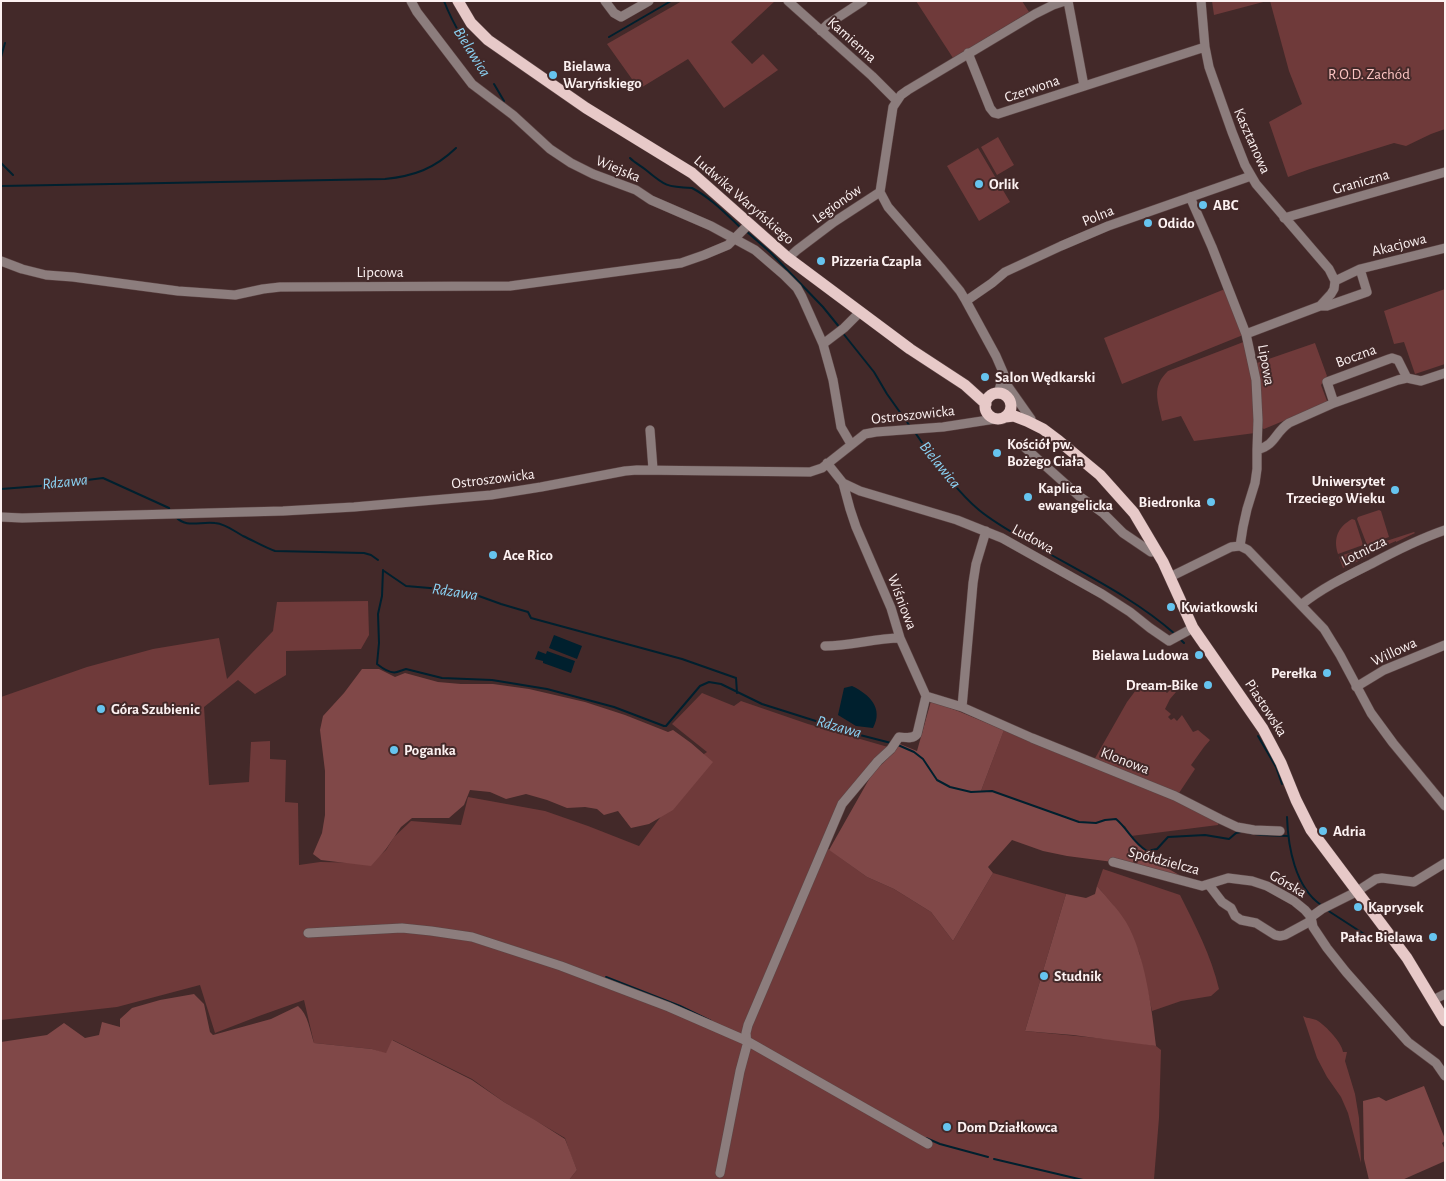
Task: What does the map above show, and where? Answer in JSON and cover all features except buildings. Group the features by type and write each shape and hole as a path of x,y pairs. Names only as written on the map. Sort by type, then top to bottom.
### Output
{"main road":[{"name":"Ludwika Waryńskiego","path":"458,1 471,23 488,40 580,104 688,170 745,228 910,349 965,385 998,398"},
{"path":"998,398 1010,412 1000,418 988,414 998,398"},
{"name":"Piastowska","path":"998,398 1031,419 1082,459 1110,485 1138,519 1157,551 1193,628 1263,729 1279,758 1298,806 1312,833 1407,958 1445,1021"},
{"name":"Piastowska","path":"1000,418 1011,416 1019,418 1042,429"}],"street":[{"name":"Wiejska","path":"411,1 417,12 472,84 513,115 550,149 571,163 593,174 636,190 651,200 695,219 755,250 784,275 802,297 823,344 833,380 841,427 851,444"},
{"path":"607,4 614,13 621,17 649,1"},
{"name":"Kamienna","path":"788,1 896,100"},
{"path":"821,31 828,24 863,1"},
{"path":"998,398 1002,370 966,301 960,291 888,207 880,192 891,115 896,100 908,90 1034,14 1052,5 1067,1"},
{"name":"Czerwona","path":"1067,1 1084,86"},
{"name":"Kasztanowa","path":"1201,1 1205,47 1215,86 1250,176 1329,269 1335,281"},
{"name":"Czerwona","path":"968,53 994,113 998,114 1205,47"},
{"name":"Graniczna","path":"1284,218 1445,172"},
{"name":"Polna","path":"966,301 1005,272 1108,226 1250,176"},
{"name":"Legionów","path":"788,258 842,217 880,192"},
{"name":"Lipowa","path":"1190,197 1246,334 1256,380 1258,420 1257,468 1240,546"},
{"name":"Lipcowa","path":"1,261 46,275 178,291 235,295 280,287 510,286 681,263 723,248 745,228"},
{"name":"Akacjowa","path":"1320,306 1331,294 1335,281 1354,271 1445,248"},
{"name":"Akacjowa","path":"1246,334 1320,306 1327,306 1367,292 1360,269"},
{"path":"823,344 860,312"},
{"name":"Boczna","path":"1334,403 1327,382 1389,359 1398,360 1407,378"},
{"path":"1256,450 1272,443 1289,423 1334,403 1407,378 1421,381 1445,373"},
{"name":"Ostroszowicka","path":"973,422 998,398"},
{"name":"Piastowska","path":"998,398 1031,419"},
{"name":"Ostroszowicka","path":"1,517 310,510 492,495 541,488 625,470 817,471 851,444 871,432 924,429 1000,418"},
{"path":"650,430 653,469"},
{"path":"1022,445 1074,491 1103,513 1123,533 1151,552 1157,551"},
{"name":"Wiśniowa","path":"827,463 843,483 856,527 891,608 900,638 926,696"},
{"name":"Ludowa","path":"843,483 957,520 1019,546 1102,594 1169,641 1193,628"},
{"name":"Lotnicza","path":"1301,605 1342,578 1426,536 1445,530"},
{"path":"962,707 973,582 976,564 986,531"},
{"path":"1170,577 1232,547 1240,546 1248,550 1324,629 1371,713 1445,806"},
{"path":"825,646 844,646 884,638 900,638"},
{"name":"Willowa","path":"1356,687 1384,670 1445,645"},
{"path":"720,1173 747,1041 748,1025 842,804 899,738 911,738 917,734 926,696"},
{"name":"Klonowa","path":"926,696 962,707 1048,745 1175,796 1237,826 1254,830 1280,831"},
{"name":"Spółdzielcza","path":"1113,862 1202,886 1209,884"},
{"path":"1445,862 1414,882 1376,879 1311,917 1313,927 1318,935 1346,972 1408,1042 1436,1063 1445,1076"},
{"name":"Górska","path":"1228,878 1252,881 1267,886 1294,901 1311,917 1309,922 1285,935 1275,935 1256,923 1241,920 1235,916 1209,884 1228,878"},
{"path":"308,933 402,928 472,937 561,966 669,1007 747,1041 928,1144"},
{"path":"1433,1000 1445,994"}],"green space":[{"path":"682,1 775,1 731,42 752,64 763,54 778,70 724,108 688,59 639,89 607,44"},
{"path":"916,1 1022,1 1029,12 953,58"},
{"path":"1212,1 1267,1 1214,15"},
{"name":"R.O.D. Zachód","path":"1270,1 1445,1 1445,129 1406,146 1394,143 1288,177 1269,122 1302,104 1289,71"},
{"path":"998,137 1014,165 997,175 981,147"},
{"name":"Orlik","path":"978,148 1010,202 979,221 947,166"},
{"path":"1225,289 1243,335 1122,384 1104,338"},
{"path":"1445,289 1445,364 1415,374 1404,342 1394,344 1384,311"},
{"path":"1246,341 1253,378 1255,433 1194,441 1181,416 1162,421 1157,394 1159,383 1168,371"},
{"path":"1315,343 1327,376 1321,385 1327,401 1324,404 1264,429 1262,428 1257,363"},
{"path":"1379,510 1381,511 1389,537 1367,545 1357,519"},
{"path":"1352,519 1355,520 1363,545 1338,554 1336,543 1340,529"},
{"path":"1414,532 1371,552 1369,556 1343,568 1340,556"},
{"path":"368,601 369,635 361,649 286,651 286,675 255,694 238,680 204,707 209,785 249,782 251,742 270,741 270,759 286,760 285,802 298,803 299,865 320,862 371,863 386,850 394,837 411,821 461,825 468,797 545,811 639,846 707,752 672,724 702,693 734,706 741,701 808,724 888,747 846,799 824,846 867,877 894,889 931,912 953,941 993,873 1066,894 1025,1031 1128,1041 1156,1046 1161,1050 1159,1118 1154,1179 1158,1180 569,1180 577,1170 565,1138 504,1102 472,1079 393,1040 386,1054 372,1049 314,1043 304,1000 215,1033 200,985 117,1007 1,1020 1,697 87,667 153,649 219,638 227,679 273,631 277,602"},
{"path":"1160,680 1164,683 1161,687 1167,693 1172,688 1176,692 1165,709 1171,714 1168,717 1171,720 1174,718 1177,721 1182,715 1193,732 1198,730 1210,740 1191,765 1195,769 1179,793 1094,760 1127,702 1142,682 1153,688"},
{"path":"1005,727 1220,819 1218,825 1131,836 1125,826 1105,820 1096,823 1079,822 981,791"},
{"path":"1103,869 1180,895 1207,952 1219,989 1211,996 1181,1001 1152,1011 1139,952 1113,905 1097,886"},
{"path":"1303,1016 1321,1023 1337,1040 1343,1052 1347,1052 1345,1061 1355,1094 1359,1118 1361,1163 1348,1113 1341,1097 1317,1058"}],"shaded area":[{"path":"362,669 379,669 395,677 405,673 438,682 493,684 529,689 585,702 668,732 673,730 713,762 673,810 649,824 631,828 618,811 604,815 597,809 585,807 567,808 526,794 506,799 490,792 470,790 464,805 449,818 412,818 401,827 386,849 371,866 321,860 313,854 322,833 325,815 325,771 320,730 323,716"},
{"path":"931,701 1004,730 981,791 992,791 1079,822 1096,823 1116,819 1138,844 1147,851 1146,856 1195,884 1113,862 1043,851 1012,840 988,867 993,873 953,941 931,912 894,889 867,877 829,850 872,774 892,754 897,744 917,751"},
{"path":"1097,886 1116,908 1133,935 1143,966 1150,999 1156,1046 1025,1031 1066,894 1086,898 1095,894"},
{"path":"194,994 204,1004 210,1032 213,1035 271,1019 298,1006 306,1018 314,1043 372,1049 386,1053 392,1040 472,1080 565,1139 577,1170 569,1180 1,1180 1,1042 47,1035 64,1023 85,1038 99,1035 102,1022 120,1027 120,1019 132,1008 160,1000"},
{"path":"1424,1086 1445,1139 1442,1143 1445,1150 1445,1161 1402,1180 1369,1180 1364,1159 1363,1101 1379,1097 1386,1101"}],"water":[{"path":"554,635 582,646 577,659 549,648"},
{"path":"538,651 546,654 547,651 575,661 571,673 535,659"},
{"path":"852,686 864,693 876,708 876,721 873,728 856,726 838,715 844,688"}],"waterway":[{"name":"Bielawica","path":"444,1 462,38 486,72"},
{"path":"609,37 671,1"},
{"path":"1,57 5,43"},
{"name":"Bielawica","path":"494,84 504,101"},
{"path":"1,186 385,179 405,176 423,170 440,161 456,148"},
{"name":"Bielawica","path":"630,158 667,185 692,188 706,196 741,228"},
{"path":"1,163 13,175"},
{"name":"Bielawica","path":"746,231 770,252 823,307 840,328"},
{"name":"Bielawica","path":"842,332 874,372 909,425"},
{"name":"Bielawica","path":"914,431 953,483 985,515 1125,597 1175,634"},
{"name":"Rdzawa","path":"1,489 103,478 169,508 170,511"},
{"name":"Rdzawa","path":"175,516 179,520 194,524 215,523 223,525 275,551 364,553 378,560"},
{"path":"383,570 382,596 378,614 379,643 377,664 389,671 395,672 406,669 442,678 492,680 547,689 614,707 664,726 700,686 709,682 721,684 762,704 891,743"},
{"name":"Rdzawa","path":"384,571 406,586 465,591 528,612 531,618 682,659 736,678 737,693"},
{"name":"Bielawica","path":"1180,639 1184,643"},
{"name":"Bielawica","path":"1258,736 1276,767 1282,784"},
{"name":"Rdzawa","path":"898,745 914,752 923,759 937,780 950,787 971,792 992,791 1079,822 1096,823 1116,819 1138,844 1147,851 1157,849 1168,837 1205,835 1229,839 1236,833 1241,832"},
{"name":"Bielawica","path":"1287,817 1291,853 1299,877 1312,897 1321,905"},
{"name":"Rdzawa","path":"1248,833 1288,836"},
{"name":"Bielawica","path":"1327,910 1378,943"},
{"path":"606,977 680,1006 711,1021"},
{"path":"926,1138 940,1144 988,1157"},
{"path":"994,1159 1083,1180"}],"place":[{"name":"Bielawa Waryńskiego","path":"553,75"},
{"name":"Orlik","path":"979,184"},
{"name":"ABC","path":"1203,205"},
{"name":"Odido","path":"1148,223"},
{"name":"Pizzeria Czapla","path":"821,261"},
{"name":"Salon Wędkarski","path":"985,377"},
{"name":"Kościół pw. Bożego Ciała","path":"997,453"},
{"name":"Uniwersytet Trzeciego Wieku","path":"1395,490"},
{"name":"Kaplica ewangelicka","path":"1028,497"},
{"name":"Biedronka","path":"1211,502"},
{"name":"Ace Rico","path":"493,555"},
{"name":"Kwiatkowski","path":"1171,607"},
{"name":"Bielawa Ludowa","path":"1199,655"},
{"name":"Perełka","path":"1327,673"},
{"name":"Dream-Bike","path":"1208,685"},
{"name":"Góra Szubienic","path":"101,709"},
{"name":"Poganka","path":"394,750"},
{"name":"Adria","path":"1323,831"},
{"name":"Kaprysek","path":"1358,907"},
{"name":"Pałac Bielawa","path":"1433,937"},
{"name":"Studnik","path":"1044,976"},
{"name":"Dom Działkowca","path":"947,1127"}]}
